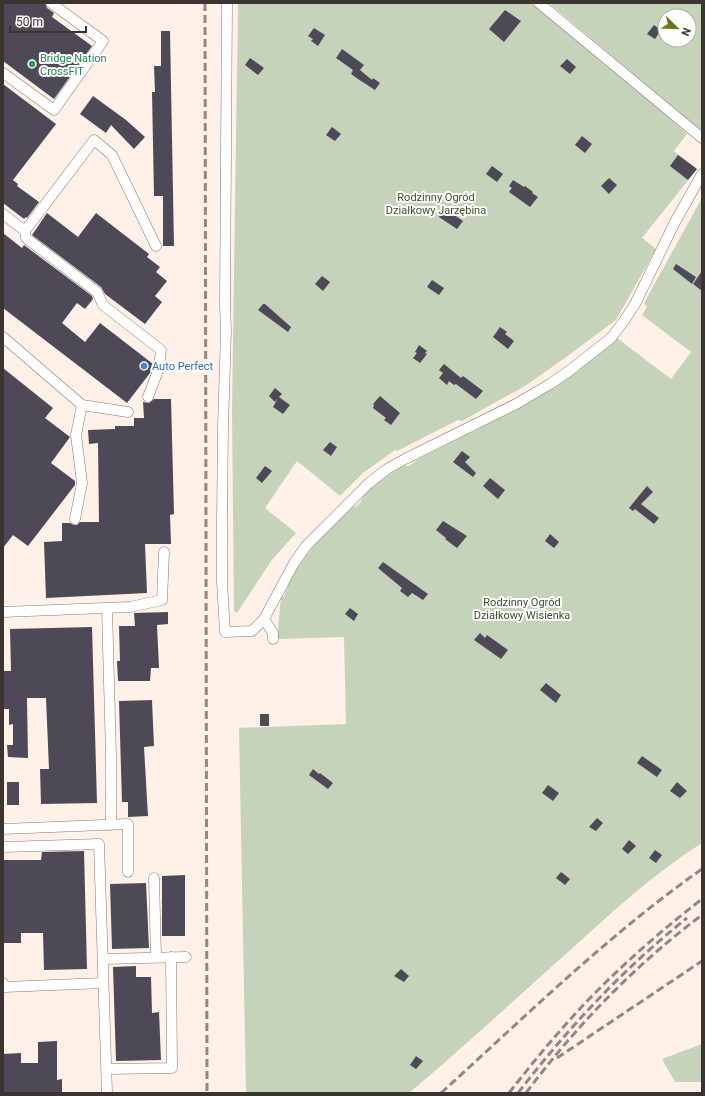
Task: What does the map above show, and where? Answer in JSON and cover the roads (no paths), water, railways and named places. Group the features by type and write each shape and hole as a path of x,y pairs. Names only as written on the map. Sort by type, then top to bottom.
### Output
{"lane":[{"path":"3,73 54,110 103,41 51,3"},
{"path":"227,3 224,303 226,331 222,522 222,582 225,632 252,630 264,620 294,562 306,546 369,483 406,459 516,404 550,384 611,338 635,304 675,222 702,174"},
{"path":"539,3 702,138"},
{"path":"25,231 94,140 112,155 156,246"},
{"path":"3,214 25,231 26,238 97,292 103,305 161,350 159,368 148,397"},
{"path":"3,338 82,405 128,412"},
{"path":"76,519 82,483 76,435 82,405"},
{"path":"3,612 130,607 162,600 164,552"},
{"path":"107,608 111,755 111,825"},
{"path":"264,620 273,633 273,639"},
{"path":"3,829 128,824 128,872"},
{"path":"6,847 99,844 107,1093"},
{"path":"154,878 156,957"},
{"path":"102,959 186,956"},
{"path":"107,1069 172,1068 170,957"},
{"path":"4,987 103,983"}],"railway":[{"path":"205,3 207,1093"},
{"path":"441,1093 568,977 667,894 702,869"},
{"path":"509,1093 552,1040 599,989 649,942 702,899"},
{"path":"526,1093 586,1020 653,954 702,915"},
{"path":"518,1093 556,1045 597,1000 663,937 687,918"},
{"path":"557,1058 702,961"}],"place":[{"name":"Bridge Nation CrossFIT","path":"32,64"},
{"name":"Auto Perfect","path":"144,366"}],"park label":[{"name":"Rodzinny Ogród Działkowy Jarzębina","path":"436,203"},
{"name":"Rodzinny Ogród Działkowy Wisienka","path":"522,608"}]}
